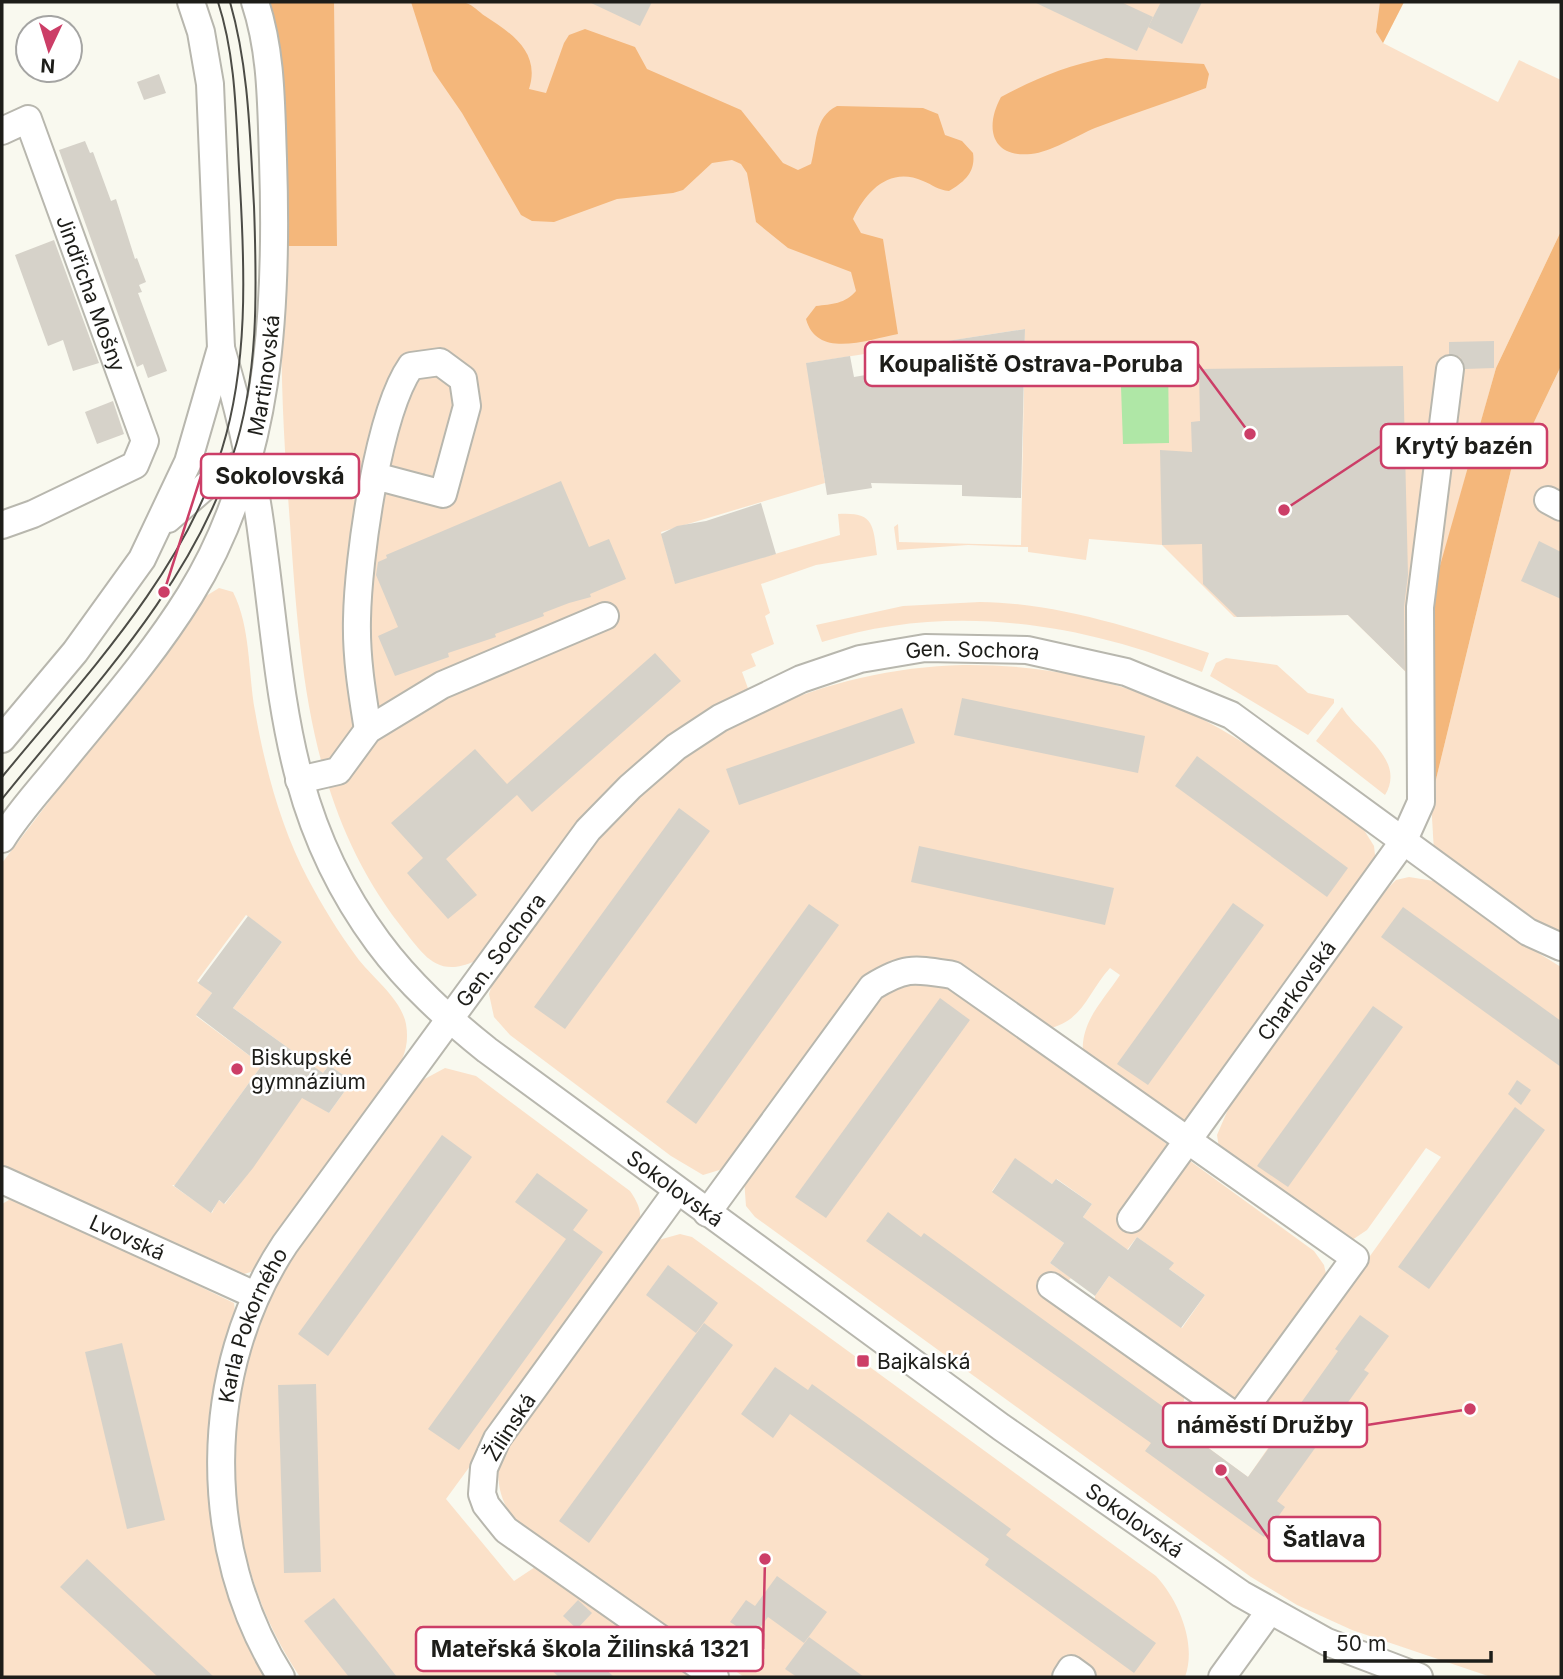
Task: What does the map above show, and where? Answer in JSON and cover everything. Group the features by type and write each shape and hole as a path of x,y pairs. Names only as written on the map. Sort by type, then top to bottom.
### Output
{"street":[{"path":"2,739 75,652 142,559 188,462 221,348 210,84 201,32 191,2"},
{"name":"Martinovská","path":"2,839 118,693 187,599 226,524 248,459 260,413 268,365 275,229 269,62 255,2"},
{"name":"Jindřicha Mošny","path":"2,131 28,119 145,441 135,465 33,514 2,525"},
{"name":"Sokolovská","path":"221,348 237,404 248,459 263,543 279,691 299,780 323,847 362,920 412,984 448,1019 706,1213 1086,1488 1269,1612 1335,1646 1419,1677"},
{"path":"369,730 359,676 357,619 375,476 398,384 411,366 440,362 463,379 467,406 443,494 375,476"},
{"name":"Charkovská","path":"1131,1219 1403,842 1421,802 1420,607 1450,369"},
{"path":"156,529 209,482 248,459"},
{"path":"299,780 338,771 369,730 442,685 605,615"},
{"name":"Gen. Sochora","path":"448,1019 588,830 630,787 676,747 720,718 801,680 860,659 925,648 1027,649 1126,672 1231,715 1528,932 1561,947"},
{"path":"706,1213 872,987 899,970 953,975 1355,1258 1238,1418 1051,1286"},
{"name":"Karla Pokorného","path":"281,1677 257,1636 237,1578 227,1536 222,1447 231,1367 255,1295 285,1244 448,1019"},
{"name":"Lvovská","path":"2,1180 255,1295"},
{"name":"Žilinská","path":"677,1191 497,1439 484,1468 482,1494 493,1515 515,1537 715,1677"},
{"path":"1222,1677 1269,1612"},
{"path":"1066,1677 1071,1670 1082,1677"}],"shaded area":[{"path":"270,2 1404,2 1383,43 1498,102 1519,60 1561,80 1561,231 1496,368 1410,676 1348,615 1234,617 1162,545 1089,539 1086,560 1028,552 1028,547 968,545 897,550 894,527 898,524 899,542 1021,545 1025,329 807,363 825,483 661,532 675,583 840,535 838,514 858,515 869,522 877,555 816,565 761,584 770,613 765,616 774,644 751,654 756,666 742,672 749,691 731,700 475,961 450,967 432,961 400,925 370,880 346,833 328,784 305,683 294,577 282,392 287,196 286,117 278,40"},
{"path":"270,2 334,2 337,246 286,246 284,93"},
{"path":"411,2 454,2 474,7 505,29 521,45 531,64 529,89 546,93 569,35 585,29 635,47 647,69 741,110 783,163 798,170 811,164 820,124 837,106 923,108 938,114 945,135 962,141 973,153 973,166 968,176 949,191 911,177 890,179 872,191 853,219 861,233 883,239 898,334 845,344 821,339 812,332 806,319 816,306 843,301 856,291 851,272 788,248 756,222 747,173 741,164 732,160 712,163 683,190 673,193 617,199 554,222 532,221 521,215 462,113 433,71"},
{"path":"1380,2 1404,2 1383,43 1376,32"},
{"path":"1106,58 1204,64 1209,74 1206,88 1095,128 1039,153 1017,154 999,145 995,138 993,119 1001,97 1052,73"},
{"path":"1561,231 1561,366 1511,470 1431,800 1430,601 1496,368"},
{"path":"1120,358 1168,358 1169,443 1123,444"},
{"path":"1561,366 1561,939 1434,852 1431,800 1511,470"},
{"path":"219,588 233,592 239,606 264,754 275,797 298,859 343,938 398,1005 407,1032 404,1053 392,1079 263,1262 254,1271 234,1277 2,1170 2,863 206,596","holes":["246,915 282,942 233,1008 323,1073 329,1065 352,1081 329,1113 298,1090 270,1143 225,1204 218,1200 212,1213 172,1185 175,1185 262,1065 196,1016 212,993 197,981"]},
{"path":"1009,603 1068,612 1209,653 1202,672 1110,641 1014,623 918,623 870,630 822,642 816,625 903,606"},
{"path":"1226,658 1277,665 1308,693 1334,699 1334,703 1308,735 1210,676 1216,663"},
{"path":"963,665 1038,669 1075,675 1146,695 1181,709 1214,725 1277,765 1364,830 1374,846 1376,864 1203,1109 1184,1120 1171,1121 1083,1054 1083,1042 1089,1022 1120,975 1110,968 1077,1013 1069,1020 1047,1029 954,966 892,965 726,1168 703,1175 671,1156 510,1035 494,1017 489,994 495,976 590,848 625,808 659,776 697,748 737,724 780,704 870,676 916,668"},
{"path":"1342,707 1385,758 1390,770 1390,782 1385,795 1316,741"},
{"path":"1409,877 1434,881 1499,929 1561,967 1561,1677 1491,1677 1352,1630 1297,1605 1251,1577 755,1217 746,1206 744,1179 875,998 911,978 948,985 1314,1251 1324,1265 1327,1278 1238,1403 1095,1303 1095,1296 1109,1276 1182,1328 1205,1295 1169,1269 1173,1263 1137,1237 1127,1250 1083,1217 1092,1204 1057,1179 1052,1184 1015,1159 992,1191 1064,1243 1050,1263 1071,1278 1065,1284 1184,1395 1184,1401 1169,1419 1248,1477 1284,1425 1261,1408 1441,1157 1426,1148 1367,1230 1352,1240 1219,1148 1217,1135 1229,1107 1388,888 1396,880"},
{"path":"445,1068 476,1076 630,1191 640,1210 639,1227 634,1241 446,1499 514,1581 535,1567 547,1568 701,1677 300,1677 275,1633 255,1587 242,1538 236,1488 235,1438 242,1388 254,1339 288,1266 323,1212 419,1082"},
{"path":"9,1200 23,1201 234,1303 236,1320 211,1449 272,1677 2,1677 2,1204"},
{"path":"680,1234 692,1237 1156,1576 1172,1598 1184,1624 1189,1651 1185,1677 744,1677 731,1668 720,1671 519,1524 501,1494 499,1459 655,1241"}],"building":[{"path":"589,2 652,2 640,26"},
{"path":"1034,2 1121,2 1153,17 1137,51"},
{"path":"1161,2 1202,2 1182,44 1148,27"},
{"path":"159,74 166,93 144,100 137,82"},
{"path":"85,141 90,153 93,152 111,201 116,199 135,259 137,258 146,282 139,285 142,292 138,293 167,371 148,378 143,364 137,367 59,150"},
{"path":"54,240 99,363 73,371 63,340 48,346 15,255"},
{"path":"1025,329 1021,498 962,496 962,485 871,483 872,488 827,495 806,363 850,356 854,377 889,371 889,350"},
{"path":"1494,341 1494,368 1465,369 1460,357 1449,354 1449,342"},
{"path":"1403,366 1408,575 1404,607 1405,671 1348,615 1237,617 1203,584 1202,544 1162,545 1160,450 1192,452 1191,422 1200,421 1199,369"},
{"path":"113,401 124,434 97,444 85,412"},
{"path":"561,481 589,547 609,539 626,579 590,594 591,597 543,613 544,616 495,634 496,637 448,653 449,657 395,676 378,636 398,627 376,575 378,562 387,558 386,555"},
{"path":"761,503 776,554 675,584 661,534 677,526 706,521"},
{"path":"1539,541 1561,552 1561,599 1521,581"},
{"path":"655,653 681,681 532,812 517,795 446,859 477,895 448,919 407,873 423,858 391,823 475,749 507,784"},
{"path":"962,698 1145,736 1138,773 954,735"},
{"path":"902,708 915,743 739,805 726,769"},
{"path":"1197,756 1348,868 1327,897 1175,786"},
{"path":"679,808 710,831 565,1029 534,1007"},
{"path":"919,846 1114,888 1105,925 911,882"},
{"path":"1233,903 1264,925 1148,1085 1117,1064"},
{"path":"809,904 839,925 696,1124 666,1102"},
{"path":"1403,907 1561,1021 1561,1067 1381,937"},
{"path":"248,916 282,942 233,1008 323,1073 329,1065 352,1081 329,1113 302,1098 253,1168 224,1204 219,1200 211,1213 174,1186 262,1065 196,1015 212,993 198,983"},
{"path":"940,998 970,1020 826,1218 795,1197"},
{"path":"1373,1006 1403,1027 1288,1187 1257,1166"},
{"path":"1517,1080 1531,1090 1521,1105 1508,1094"},
{"path":"1515,1107 1545,1130 1429,1289 1398,1267"},
{"path":"442,1135 472,1157 328,1356 298,1334"},
{"path":"1015,1158 1052,1184 1056,1179 1092,1204 1083,1217 1128,1250 1137,1237 1174,1263 1169,1269 1205,1295 1181,1328 1109,1276 1095,1296 1050,1263 1064,1243 992,1192"},
{"path":"537,1173 588,1210 573,1230 603,1252 459,1450 428,1429 566,1239 515,1202"},
{"path":"888,1212 921,1237 924,1233 1173,1414 1169,1419 1248,1477 1338,1351 1335,1349 1360,1315 1389,1336 1364,1370 1369,1373 1277,1501 1285,1507 1264,1537 1145,1451 1151,1443 866,1241"},
{"path":"668,1265 718,1303 696,1333 646,1295"},
{"path":"704,1323 733,1345 589,1543 559,1521"},
{"path":"122,1343 165,1520 127,1529 85,1352"},
{"path":"775,1367 808,1390 812,1384 862,1420 1011,1529 1006,1535 1156,1643 1134,1673 985,1565 989,1559 790,1414 773,1438 741,1414"},
{"path":"316,1384 321,1572 284,1573 278,1385"},
{"path":"87,1559 214,1677 158,1677 60,1587"},
{"path":"777,1576 827,1612 804,1643 768,1617 753,1637 730,1622 746,1600 755,1606"},
{"path":"334,1598 397,1677 349,1677 304,1621"},
{"path":"578,1600 592,1613 577,1629 563,1616"},
{"path":"566,1632 614,1677 559,1677 540,1660"},
{"path":"809,1637 864,1677 797,1677 785,1669"}],"tram line":[{"path":"2,777 97,662 157,582 205,495 222,449 236,385 243,318 243,285 235,93 229,47 218,2"},
{"path":"2,799 101,680 163,596 214,506 241,427 252,365 255,238 248,103 230,2"}],"place":[{"name":"Koupaliště Ostrava-Poruba","path":"1250,434"},
{"name":"Krytý bazén","path":"1284,510"},
{"name":"Sokolovská","path":"164,592"},
{"name":"Biskupské gymnázium","path":"237,1069"},
{"name":"Bajkalská","path":"863,1361"},
{"name":"náměstí Družby","path":"1470,1409"},
{"name":"Šatlava","path":"1221,1470"},
{"name":"Mateřská škola Žilinská 1321","path":"765,1559"}]}
